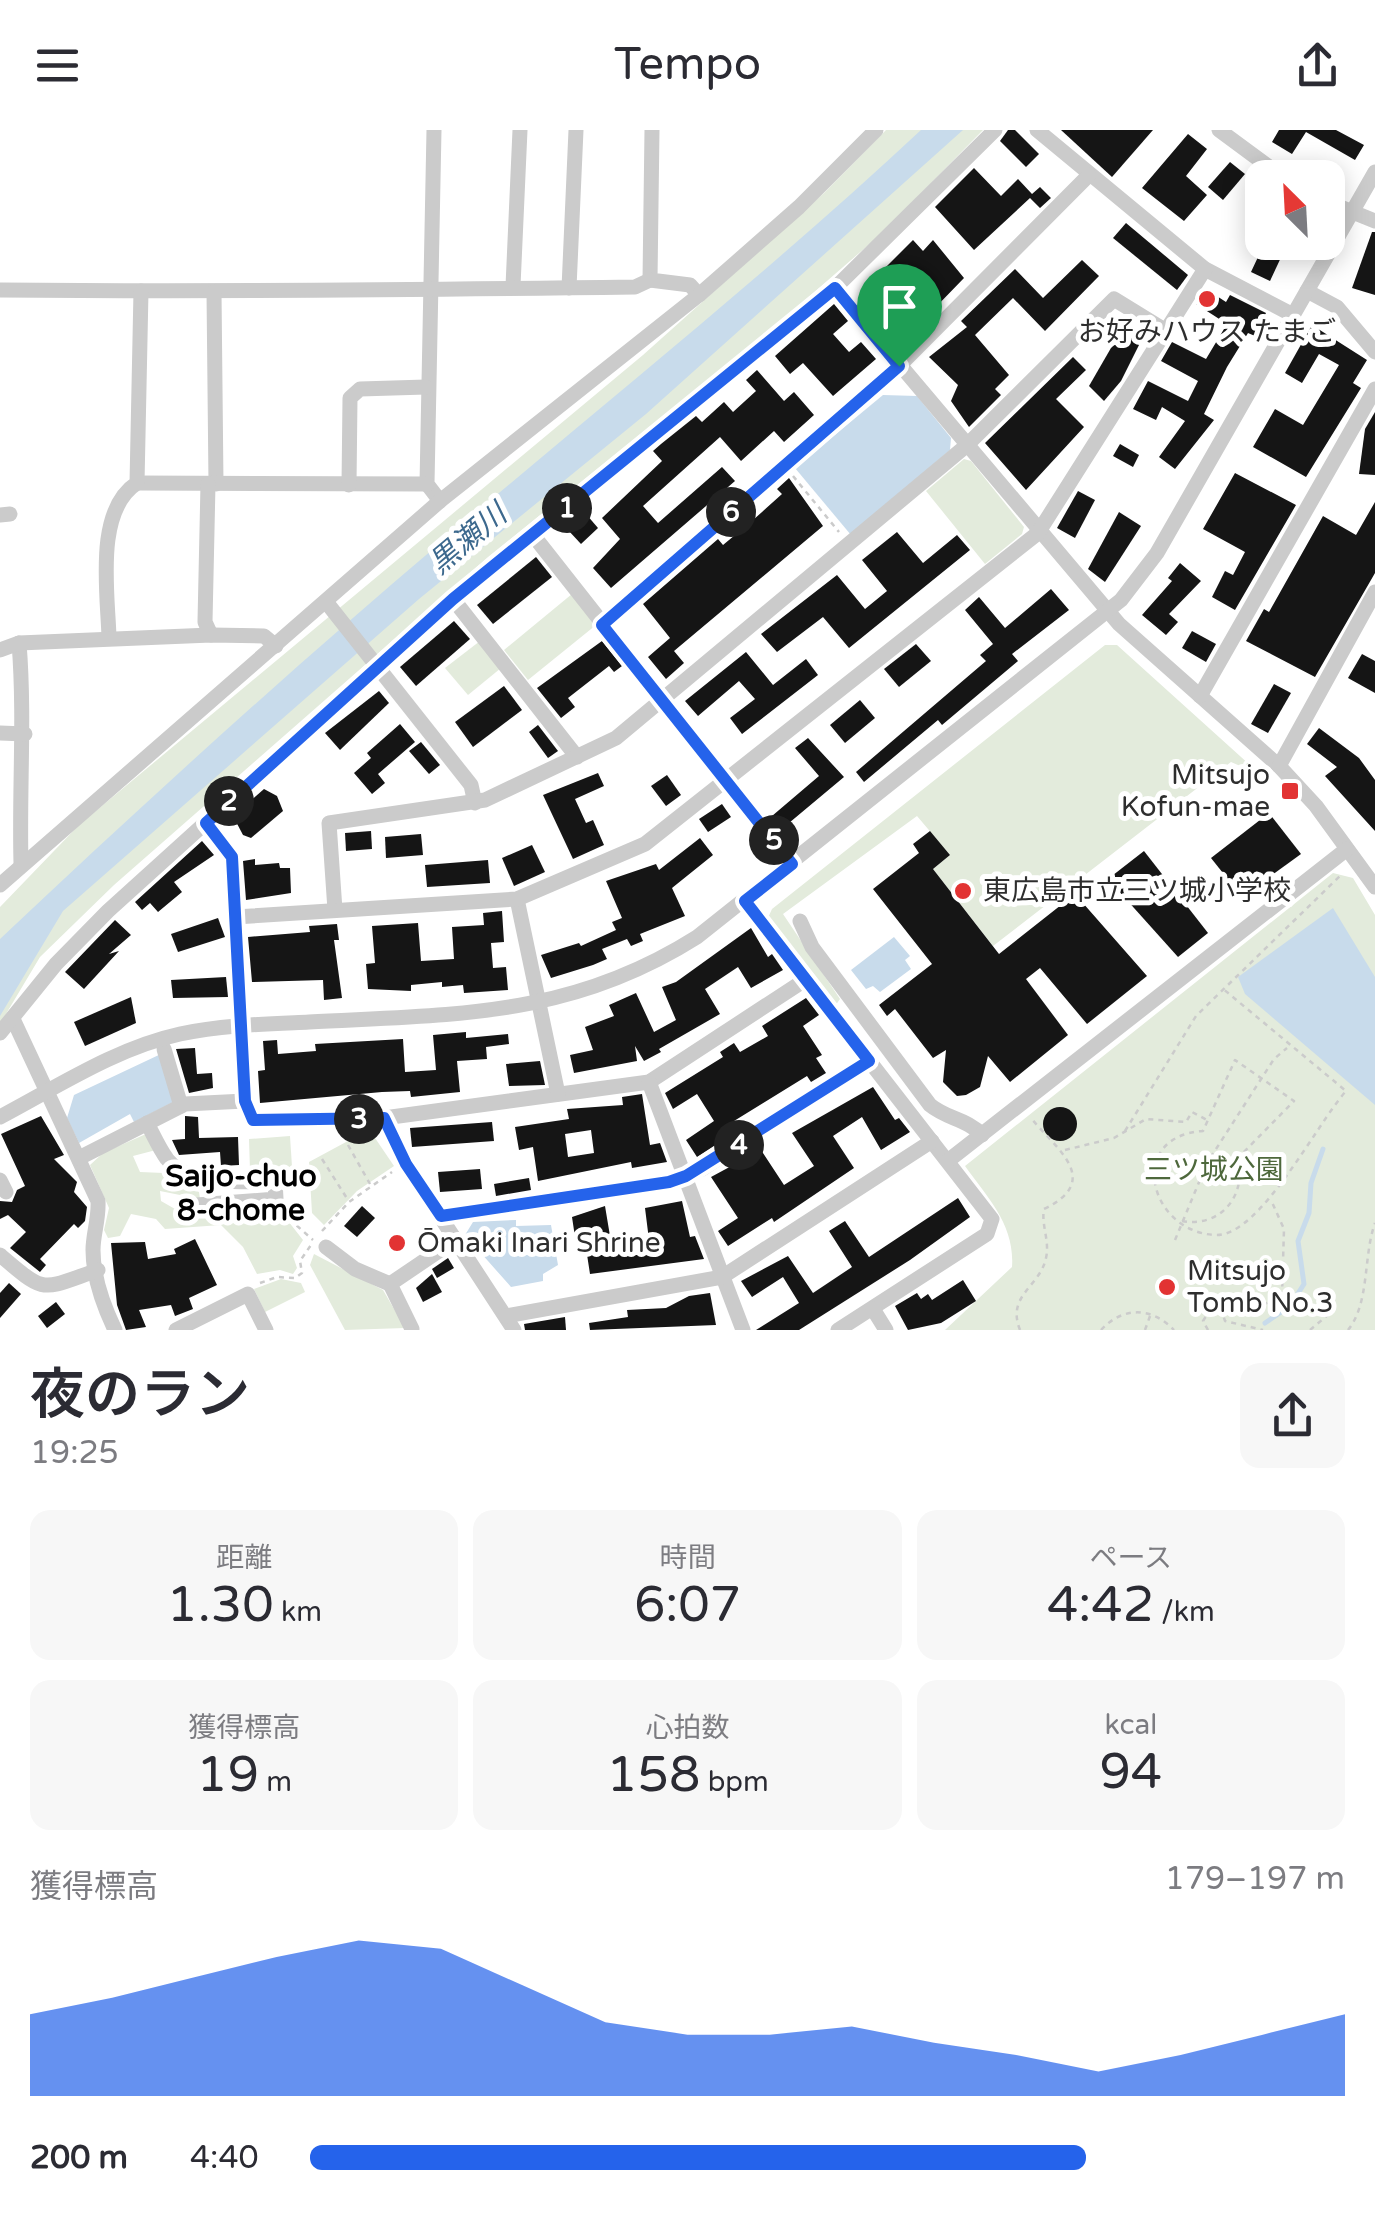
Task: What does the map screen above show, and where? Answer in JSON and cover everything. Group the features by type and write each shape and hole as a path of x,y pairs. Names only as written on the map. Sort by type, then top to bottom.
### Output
{"street":[{"path":"434,130 426,484 440,500"},
{"path":"513,286 520,130"},
{"path":"570,288 576,130"},
{"path":"650,280 652,130"},
{"path":"0,885 276,646 329,606 440,500 699,295 799,207 876,130"},
{"path":"0,1033 56,964 378,663 835,288 995,130"},
{"path":"1037,130 1205,269 1294,315"},
{"path":"1218,130 1259,160"},
{"path":"0,1117 155,1040 241,1026 538,1004 632,974 697,937 1108,612 1156,553 1375,172"},
{"path":"602,625 899,366 1089,175"},
{"path":"1345,210 1375,221"},
{"path":"235,917 516,899 646,844 1038,532 1205,269"},
{"path":"0,290 429,292 513,286 635,287 650,280 690,285 699,295"},
{"path":"835,288 1108,612 1279,766 1375,887"},
{"path":"137,483 141,291"},
{"path":"1308,291 1337,307 1375,352"},
{"path":"211,635 205,622 212,484 214,292"},
{"path":"336,910 329,822 475,803 616,738 966,446 1114,299 1166,331"},
{"path":"349,485 350,398 360,389 426,387"},
{"path":"1200,696 1375,389"},
{"path":"109,638 107,554 124,491 137,483 426,484"},
{"path":"534,535 792,864"},
{"path":"1279,766 1375,592"},
{"path":"453,599 576,756"},
{"path":"329,606 378,663 470,785 475,803"},
{"path":"0,650 19,643 211,635 264,636 276,646"},
{"path":"19,643 24,734 19,781 21,863"},
{"path":"0,733 24,734"},
{"path":"0,781 19,781"},
{"path":"206,823 232,857 245,1101 253,1120 384,1118 650,1082 805,980"},
{"path":"949,1160 1347,848"},
{"path":"516,899 558,1094"},
{"path":"745,901 992,1219 988,1234 838,1330"},
{"path":"800,921 812,948 930,1105 943,1116 972,1124 982,1134"},
{"path":"12,1020 98,1202 99,1225 93,1250 115,1330"},
{"path":"164,1049 181,1106"},
{"path":"441,1216 513,1208 686,1176 869,1061"},
{"path":"650,1082 743,1330"},
{"path":"79,1158 181,1106 245,1101"},
{"path":"384,1118 406,1164 510,1323 722,1277 932,1141"},
{"path":"147,1123 169,1162 182,1168 240,1184 275,1180 276,1199 183,1206"},
{"path":"390,1284 455,1240"},
{"path":"320,1244 355,1269 390,1284 412,1329"},
{"path":"0,1255 37,1286 47,1288 98,1270"},
{"path":"176,1330 248,1294 266,1330"},
{"path":"873,1309 886,1330"}],"path":[{"path":"784,466 850,544"},
{"path":"1125,1131 1196,1016 1290,929 1346,870"},
{"path":"1182,1220 1205,1220 1227,1209 1240,1187 1238,1158 1294,1101 1235,1060 1203,1131 1188,1132 1168,1144 1155,1164 1159,1201 1172,1217 1204,1232 1229,1233 1244,1227 1271,1198 1291,1163 1346,1091 1222,988"},
{"path":"1175,1240 1208,1162 1287,1048"},
{"path":"1020,1330 1016,1316 1019,1297 1047,1257 1044,1209 1071,1188 1063,1150 1026,1112"},
{"path":"1063,1150 1125,1131 1146,1120 1186,1122 1192,1112 1208,1121"},
{"path":"348,1144 371,1185"},
{"path":"322,1159 349,1202"},
{"path":"269,1278 295,1278 302,1273 300,1261 320,1244 349,1202 382,1178"},
{"path":"288,1196 291,1218 320,1244"},
{"path":"1208,1330 1202,1321 1205,1312 1221,1306 1250,1312 1282,1295 1284,1229 1271,1198"},
{"path":"1348,1330 1360,1304 1368,1242 1375,1223"},
{"path":"1221,1306 1225,1321 1262,1330"},
{"path":"1310,1330 1335,1309"},
{"path":"1102,1330 1124,1314 1151,1315 1174,1330"},
{"path":"1145,1330 1151,1315"}],"green space":[{"path":"886,130 983,130 881,234 781,321 488,557 114,885 40,957 0,1024 0,907 79,825 643,355 824,193"},
{"path":"964,459 971,461 1024,527 1022,534 985,564 926,491"},
{"path":"572,594 596,625 528,680 504,650"},
{"path":"480,641 501,668 468,695 445,668"},
{"path":"1105,645 1117,645 1261,775 1231,762 993,946 933,869 950,855 917,816 783,914 840,999 835,1006 767,920 772,909"},
{"name":"三ツ城公園","path":"1333,873 1353,878 1375,915 1375,1330 945,1330 1012,1267 1005,1225 965,1166"},
{"path":"146,1134 156,1150 133,1156 140,1172 164,1173 199,1192 200,1199 160,1191 161,1201 175,1209 177,1216 281,1212 303,1240 293,1256 297,1268 293,1274 280,1270 257,1274 243,1247 221,1225 165,1229 156,1219 131,1214 120,1236 108,1238 104,1230 109,1208 90,1165 103,1153"},
{"path":"359,1135 373,1135 394,1166 357,1191 324,1225 312,1213 309,1162"},
{"path":"290,1136 292,1167 250,1171 249,1139"},
{"path":"314,1254 383,1290 405,1328 345,1330 310,1265"},
{"path":"281,1279 301,1283 305,1292 265,1312 254,1289"}],"water":[{"name":"黒瀬川","path":"921,130 963,130 646,414 419,599 63,911 0,1016 0,939 327,640 743,288"},
{"path":"883,395 917,396 951,438 950,450 851,535 795,468"},
{"path":"1333,908 1375,977 1375,1105 1245,994 1238,977"},
{"path":"894,937 910,956 905,960 911,969 880,992 873,986 866,989 851,970"},
{"path":"163,1053 177,1100 134,1122 130,1114 79,1143 67,1118 74,1095"},
{"path":"516,1220 516,1226 551,1225 558,1265 543,1274 543,1281 511,1287 465,1235 473,1222"}],"building":[{"path":"1008,130 1015,130 1039,154 1026,167 1000,141"},
{"path":"1061,130 1153,130 1112,177"},
{"path":"1279,130 1336,130 1364,145 1355,160 1306,132 1292,154 1272,142"},
{"path":"1188,134 1207,149 1186,176 1207,195 1184,221 1142,188"},
{"path":"1230,162 1245,174 1223,200 1208,187"},
{"path":"974,168 1001,196 1018,179 1032,194 1040,187 1051,198 1040,208 1030,198 974,250 935,207"},
{"path":"1126,223 1188,275 1177,290 1113,238"},
{"path":"1375,232 1375,295 1352,288"},
{"path":"913,240 923,251 933,240 964,278 931,312 923,304 896,330 883,317 890,310 867,286"},
{"path":"1082,260 1099,276 1045,331 1013,298 975,335 1009,375 995,389 1001,395 969,427 951,401 958,385 929,357 967,327 961,321 1015,269 1043,298"},
{"path":"1257,260 1280,260 1270,281 1251,272"},
{"path":"1206,289 1226,302 1230,295 1266,313 1255,336 1248,333 1227,367 1204,414 1214,420 1175,469 1159,457 1185,421 1162,407 1156,420 1133,409 1148,381 1188,401 1198,381 1161,361 1172,342 1206,359 1227,324 1196,304"},
{"path":"834,304 848,321 833,334 849,352 861,342 876,359 833,396 803,363 790,374 775,356"},
{"path":"1126,322 1145,333 1121,381 1104,401 1089,386"},
{"path":"1312,325 1367,360 1353,383 1361,388 1306,477 1253,447 1275,409 1303,425 1339,365 1319,354 1302,383 1285,373"},
{"path":"1073,357 1086,370 1056,399 1084,427 1026,490 985,443"},
{"path":"757,370 784,401 794,392 814,415 784,442 774,431 741,461 720,437 643,506 658,523 722,467 735,481 611,588 593,568 620,539 602,518 662,461 653,451 661,444 696,416 702,422 724,402 733,412 756,391 746,380"},
{"path":"1375,412 1375,475 1359,474 1365,429"},
{"path":"1120,444 1139,455 1133,467 1113,456"},
{"path":"1235,473 1296,505 1235,610 1212,597 1225,571 1233,575 1245,552 1203,529"},
{"path":"789,478 823,526 674,651 684,663 666,679 648,657 670,638 643,604 718,539 723,545 753,520 782,494 777,489"},
{"path":"1078,491 1095,500 1075,538 1057,528"},
{"path":"1375,502 1375,573 1315,677 1246,641 1264,609 1269,612 1323,516 1356,535"},
{"path":"1119,512 1141,526 1105,582 1088,569"},
{"path":"586,514 598,528 581,544 568,530"},
{"path":"897,532 923,563 957,535 970,550 849,648 823,617 777,652 761,634 837,575 865,609 887,591 862,560"},
{"path":"536,557 552,577 493,624 477,605"},
{"path":"1180,563 1201,581 1169,614 1178,622 1166,635 1142,615 1172,581 1168,578"},
{"path":"1051,589 1069,610 1012,654 1018,661 942,725 938,720 864,782 856,772 986,661 980,655 993,644 965,610 979,597 1005,628"},
{"path":"454,621 470,639 416,686 400,667"},
{"path":"1192,631 1216,644 1206,662 1182,648"},
{"path":"602,641 622,666 614,672 609,666 568,698 575,707 561,718 537,688"},
{"path":"916,644 931,661 899,687 884,669"},
{"path":"746,652 773,685 806,659 818,675 742,734 730,718 755,699 739,681 698,716 685,701"},
{"path":"1362,654 1375,661 1375,693 1348,678"},
{"path":"1274,684 1291,693 1268,733 1251,724"},
{"path":"504,686 522,710 473,747 455,722"},
{"path":"379,691 389,703 340,750 325,733"},
{"path":"860,700 875,718 845,743 830,725"},
{"path":"400,724 415,742 378,774 385,783 372,794 354,773 371,758 367,753"},
{"path":"538,725 558,751 548,758 529,732"},
{"path":"1319,728 1359,758 1375,780 1375,831 1325,776 1337,767 1307,744"},
{"path":"808,738 844,777 783,828 772,816 819,776 795,748"},
{"path":"421,742 440,765 429,774 409,751"},
{"path":"598,773 604,786 575,799 586,823 593,820 604,845 573,859 543,795"},
{"path":"667,775 681,795 666,806 651,786"},
{"path":"264,789 277,796 283,811 251,838 243,835 233,816"},
{"path":"722,804 731,817 708,832 699,819"},
{"path":"1269,813 1301,854 1242,897 1211,858"},
{"path":"371,831 372,849 346,851 345,833"},
{"path":"930,831 950,855 933,869 999,954 1075,894 1147,976 1087,1024 1040,968 1026,979 1068,1035 1010,1082 988,1056 980,1087 966,1095 957,1096 943,1082 946,1050 933,1058 895,1009 887,1016 879,1005 932,964 873,889 919,853 913,844"},
{"path":"421,834 423,855 386,858 385,837"},
{"path":"700,838 713,855 672,888 685,916 640,934 643,941 631,946 627,939 602,949 607,959 551,978 541,955 579,943 581,946 616,930 612,922 622,918 606,881 656,864 659,870"},
{"path":"202,841 214,855 174,882 182,892 158,912 150,903 142,910 135,902"},
{"path":"532,845 545,872 514,886 502,858"},
{"path":"1144,851 1208,933 1178,957 1108,879"},
{"path":"255,859 255,865 279,863 280,868 290,868 291,893 246,900 243,861"},
{"path":"488,860 490,883 427,887 425,865"},
{"path":"502,911 504,942 491,943 493,968 506,967 508,990 464,993 463,985 442,987 442,982 411,985 411,991 368,989 366,964 375,963 372,926 418,923 421,961 454,959 452,927 484,925 483,913"},
{"path":"218,918 225,937 178,952 171,934"},
{"path":"115,920 131,935 109,954 119,951 84,989 65,972"},
{"path":"337,924 339,940 334,940 342,998 324,1000 323,980 252,982 248,937 310,932 309,926"},
{"path":"751,928 768,957 772,954 783,970 751,988 738,967 705,989 720,1014 644,1061 635,1046 637,1061 574,1073 570,1055 593,1050 585,1027 614,1016 609,1005 636,993 654,1032 676,1020 662,987 676,982"},
{"path":"226,977 228,997 173,998 171,980"},
{"path":"131,997 136,1023 85,1046 74,1022"},
{"path":"806,998 819,1015 803,1026 822,1055 816,1058 826,1073 811,1082 807,1076 734,1121 740,1129 697,1157 686,1140 714,1121 697,1094 673,1109 665,1093 723,1057 720,1052 734,1043 740,1052 768,1036 762,1026"},
{"path":"466,1032 466,1038 508,1034 509,1044 486,1047 487,1059 457,1061 460,1092 411,1097 410,1091 382,1092 260,1103 258,1071 265,1070 263,1041 277,1040 278,1054 316,1051 315,1044 403,1039 405,1072 436,1070 433,1035"},
{"path":"195,1048 197,1074 212,1073 213,1088 189,1093 176,1049"},
{"path":"540,1061 545,1085 509,1086 506,1064"},
{"path":"873,1087 895,1120 899,1118 910,1132 881,1150 862,1117 833,1136 854,1168 774,1222 772,1218 728,1246 718,1231 738,1218 711,1177 761,1150 784,1185 814,1166 792,1133"},
{"path":"642,1094 650,1145 660,1143 667,1162 632,1168 631,1162 538,1181 533,1147 519,1150 515,1127 569,1119 567,1109 623,1105 622,1097","holes":["591,1130 594,1153 568,1157 565,1134"]},
{"path":"1060,1107 1072,1112 1077,1124 1072,1136 1060,1141 1048,1136 1043,1124 1048,1112"},
{"path":"41,1116 64,1155 54,1159 77,1182 74,1192 87,1207 85,1221 78,1228 74,1224 40,1259 46,1265 40,1272 10,1248 26,1232 8,1215 0,1219 0,1201 12,1202 17,1190 25,1186 1,1134"},
{"path":"185,1116 198,1117 199,1138 238,1137 239,1165 221,1166 220,1152 179,1155 172,1140 185,1139"},
{"path":"492,1122 494,1141 412,1147 410,1128"},
{"path":"480,1169 482,1189 440,1192 438,1172"},
{"path":"529,1178 531,1190 496,1196 494,1184"},
{"path":"958,1198 970,1217 910,1260 799,1330 756,1330 799,1303 783,1277 752,1297 741,1281 788,1256 813,1293 852,1267 829,1231 845,1221 869,1257"},
{"path":"682,1201 690,1237 695,1236 704,1259 590,1274 584,1235 575,1237 572,1217 605,1206 612,1248 650,1248 645,1208"},
{"path":"362,1206 375,1218 357,1237 344,1226"},
{"path":"195,1239 217,1285 189,1298 193,1309 175,1316 171,1305 139,1310 146,1327 126,1330 117,1305 111,1243 145,1242 148,1259 176,1254 174,1249"},
{"path":"448,1258 454,1268 437,1278 432,1269"},
{"path":"432,1274 442,1292 423,1302 416,1288"},
{"path":"963,1280 976,1301 941,1323 908,1330 895,1306 917,1293 921,1299 928,1294 932,1300"},
{"path":"9,1283 21,1294 0,1318 0,1293"},
{"path":"710,1293 716,1325 590,1330 589,1323 628,1317 627,1310 666,1308 689,1296"},
{"path":"56,1302 65,1314 47,1328 38,1316"},
{"path":"565,1317 566,1330 525,1330 524,1324"}],"waterway":[{"path":"1265,1323 1290,1306 1304,1284 1298,1241 1309,1213 1311,1183 1323,1149"}],"place":[{"name":"お好みハウス たまご","path":"1207,299"},
{"name":"Mitsujo Kofun-mae","path":"1290,791"},
{"name":"東広島市立三ツ城小学校","path":"963,891"},
{"name":"Ōmaki Inari Shrine","path":"397,1243"},
{"name":"Mitsujo Tomb No.3","path":"1167,1287"}],"district":[{"name":"Saijo-chuo 8-chome","path":"241,1193"}],"route":[{"path":"835,288 899,366 602,625 792,864 745,901 869,1061 686,1176 494,1211 441,1216 406,1164 384,1118 253,1120 245,1101 232,857 206,823 453,599 835,288"}]}
